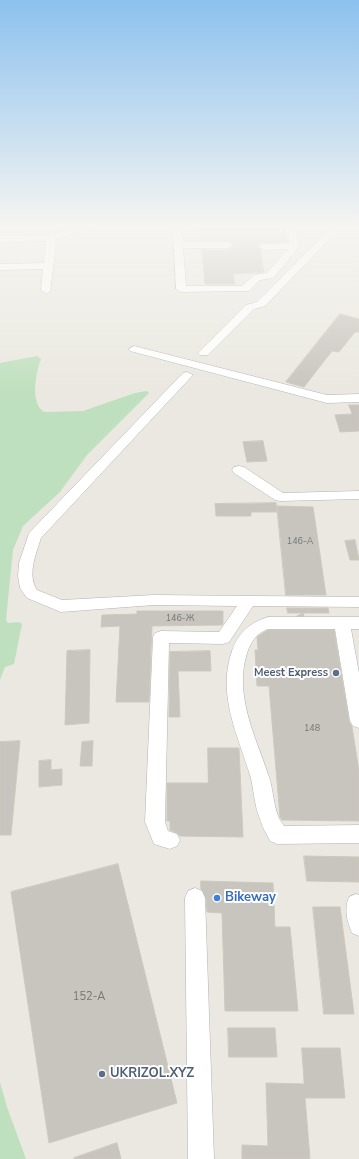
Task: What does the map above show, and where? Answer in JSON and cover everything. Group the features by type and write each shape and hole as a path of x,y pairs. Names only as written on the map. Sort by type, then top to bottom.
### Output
{"lane":[{"path":"46,290 47,282"},
{"path":"181,282 181,289 245,289 251,282"},
{"path":"204,353 250,307 261,304 282,282"},
{"path":"134,349 327,399 359,398"},
{"path":"187,375 34,536 26,563 25,576 28,588 32,594 60,606 154,600 359,602"},
{"path":"240,470 280,497 359,495"},
{"path":"170,840 161,838 155,822 157,718 161,637 223,638 249,601"},
{"path":"359,721 350,623 268,623 255,627 247,635 235,661 233,679 236,706 261,778 269,821 277,831 277,835 359,834"},
{"path":"195,898 201,1159"},
{"path":"356,904 359,926"}],"green space":[{"path":"37,356 41,359 37,371 35,395 40,408 45,412 83,411 135,393 147,391 149,393 87,455 60,492 23,526 13,550 6,620 8,623 19,622 22,624 14,664 5,667 0,680 0,363"},
{"path":"0,1082 7,1107 26,1159 0,1159"}],"building":[{"path":"205,282 235,282 235,284 205,284"},
{"path":"340,314 359,319 359,332 355,332 339,352 332,351 304,387 286,382"},
{"path":"349,405 359,405 359,431 340,432 335,415 352,414"},
{"path":"263,441 267,461 247,462 243,442"},
{"path":"276,503 277,512 251,512 251,516 216,516 215,504"},
{"path":"277,506 313,507 326,595 286,595"},
{"path":"355,540 359,560 350,560 345,541"},
{"path":"287,608 328,608 329,613 288,613"},
{"path":"137,611 223,611 223,623 222,625 152,626 149,702 116,702 120,626 101,627 102,615 137,614"},
{"path":"303,613 304,616 297,616"},
{"path":"268,630 334,630 359,771 359,821 282,820 280,817 269,686 257,686 255,650 258,650 257,637"},
{"path":"90,650 89,723 65,725 67,651"},
{"path":"210,651 211,671 178,671 180,717 169,717 170,652"},
{"path":"20,741 11,835 0,835 0,742"},
{"path":"93,741 92,766 80,766 82,742"},
{"path":"208,748 239,748 243,837 180,836 170,830 170,821 167,821 167,783 208,783"},
{"path":"51,760 51,770 62,769 62,785 39,787 39,761"},
{"path":"304,856 359,857 359,882 307,881"},
{"path":"118,864 177,1103 49,1143 11,892"},
{"path":"201,881 273,883 275,927 290,927 298,1011 225,1011 222,913 207,912 206,898 201,889"},
{"path":"313,907 340,907 354,1014 324,1014"},
{"path":"228,1028 275,1028 277,1057 229,1057"},
{"path":"302,1048 340,1048 345,1098 305,1098 310,1159 242,1159 242,1145 268,1146 266,1083 304,1084"},
{"path":"117,1143 121,1159 74,1158"}],"place":[{"name":"Meest Express","path":"336,673"},
{"name":"Bikeway","path":"217,898"},
{"name":"UKRIZOL.XYZ","path":"102,1074"}]}
